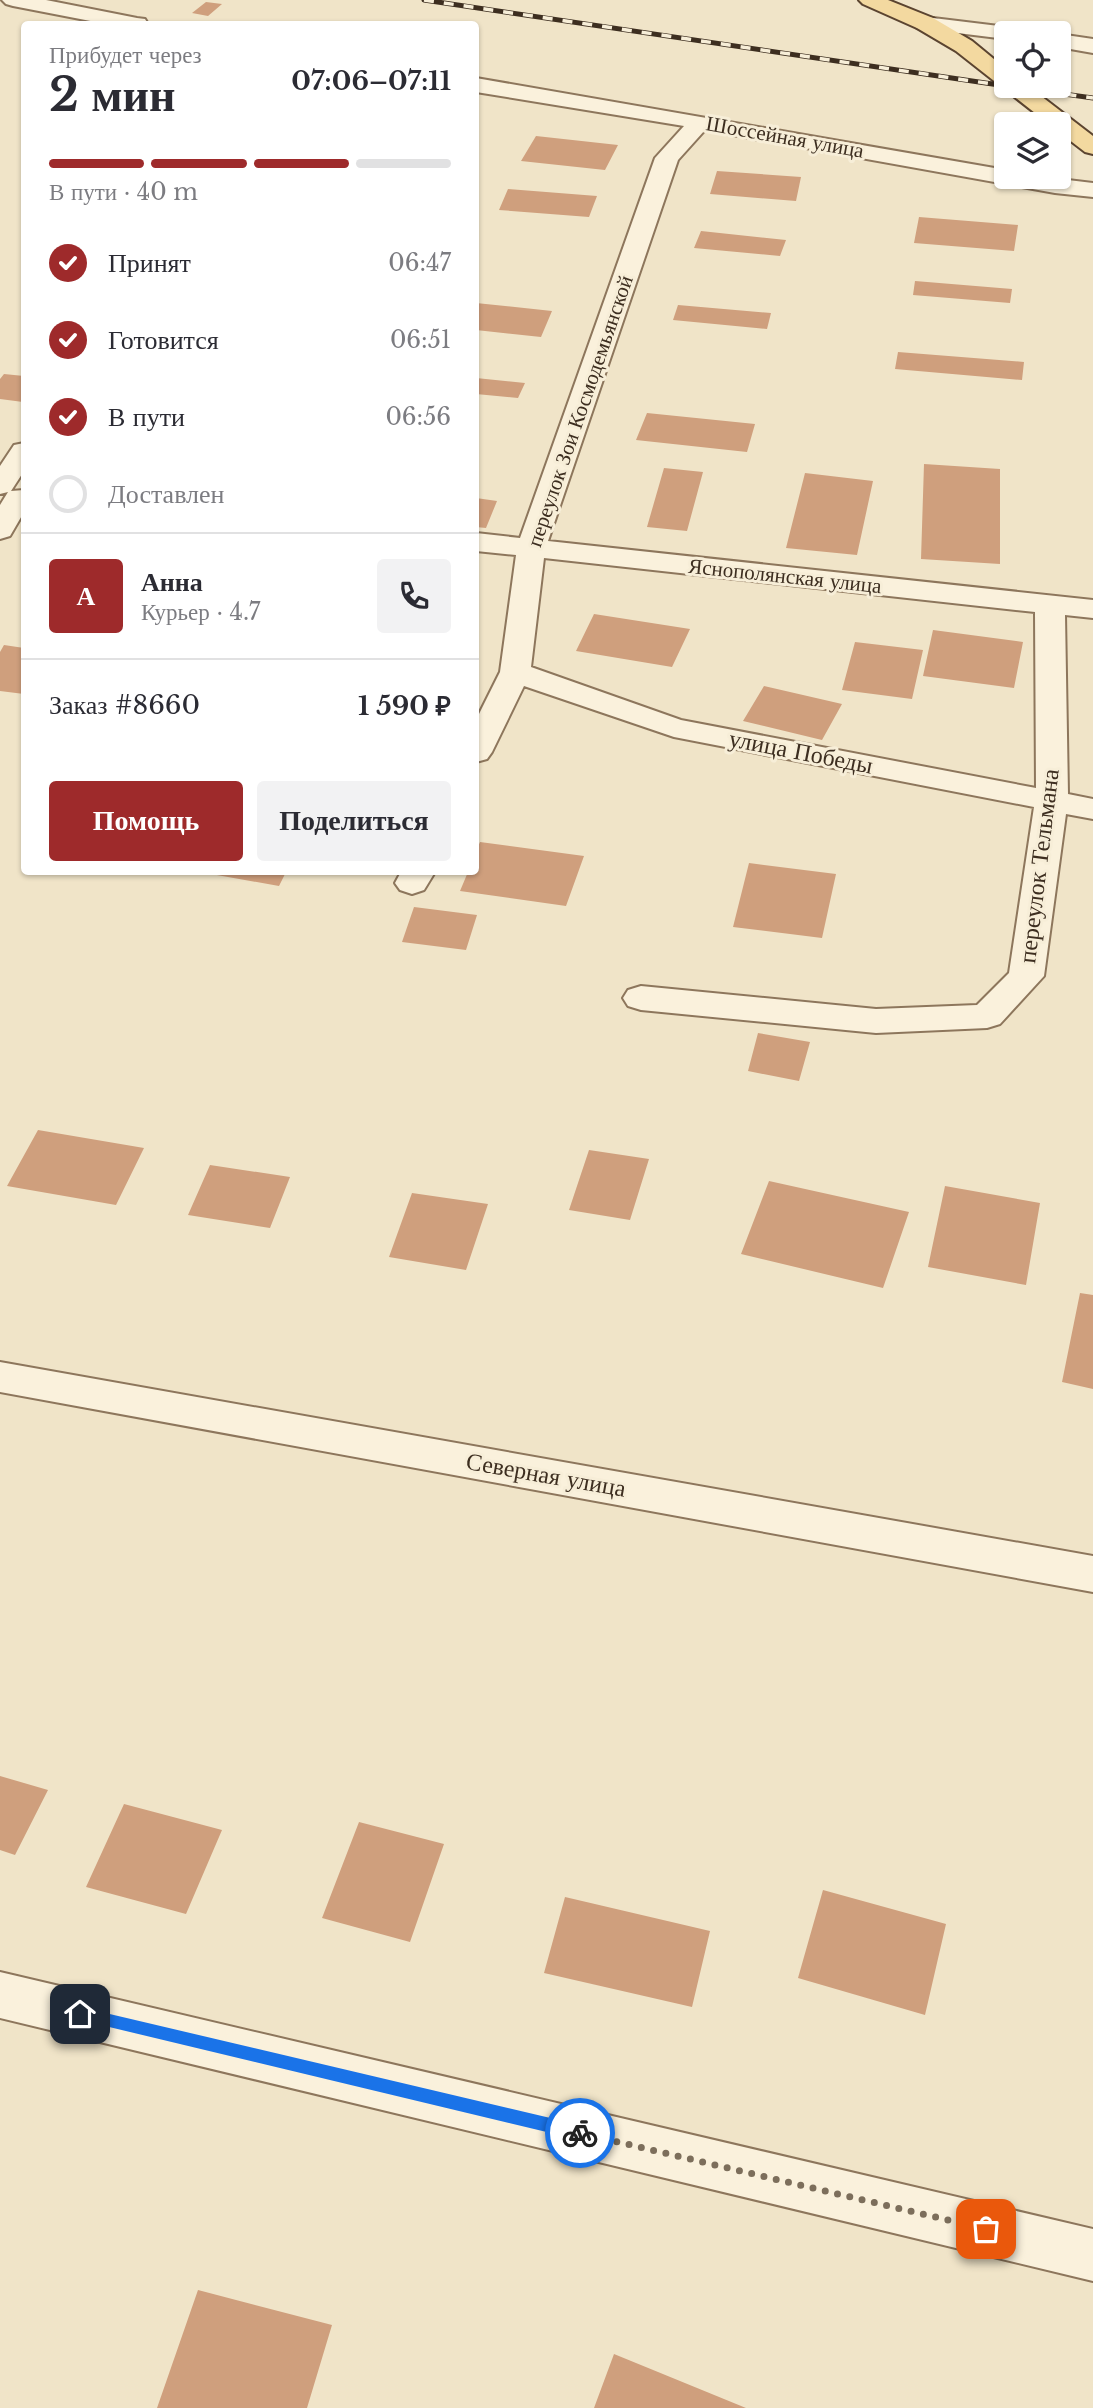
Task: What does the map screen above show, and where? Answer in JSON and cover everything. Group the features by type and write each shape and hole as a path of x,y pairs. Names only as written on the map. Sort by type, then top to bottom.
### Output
{"main road":[{"path":"870,0 925,23 964,46 994,70"},
{"path":"1030,98 1093,147"}],"street":[{"path":"13,0 122,21"},
{"path":"925,23 994,31"},
{"path":"1071,43 1093,46"},
{"name":"Шоссейная улица","path":"479,85 1055,186 1093,190"},
{"name":"переулок Зои Космодемьянской","path":"479,746 515,672 531,548 667,158 700,122"},
{"path":"0,530 21,461"},
{"name":"Яснополянская улица","path":"479,542 1093,609"},
{"name":"переулок Тельмана","path":"641,998 876,1021 987,1016 1026,976 1052,799 1050,605"},
{"name":"улица Победы","path":"515,672 674,728 1093,809"},
{"name":"Северная улица","path":"0,1377 1093,1574"},
{"path":"0,1994 1093,2255"}],"building":[{"path":"206,2 222,4 208,16 192,13"},
{"path":"536,136 618,145 605,170 521,161"},
{"path":"717,171 801,177 796,201 710,194"},
{"path":"508,189 597,196 589,217 499,210"},
{"path":"919,217 1018,225 1014,251 914,243"},
{"path":"701,231 786,240 780,256 694,248"},
{"path":"915,281 1012,289 1010,303 913,295"},
{"path":"479,303 552,311 541,337 479,330"},
{"path":"678,305 771,313 767,329 673,320"},
{"path":"898,352 1024,362 1022,380 895,369"},
{"path":"4,374 21,376 21,402 0,399 0,379"},
{"path":"479,378 525,383 518,398 479,394"},
{"path":"647,413 755,424 747,452 636,440"},
{"path":"924,464 1000,469 1000,564 921,559"},
{"path":"664,468 703,472 687,531 647,527"},
{"path":"805,473 873,481 857,555 786,548"},
{"path":"479,498 497,501 486,528 479,527"},
{"path":"594,614 690,629 672,667 576,651"},
{"path":"933,630 1023,642 1014,688 923,676"},
{"path":"855,642 923,650 912,699 842,690"},
{"path":"4,645 21,648 21,694 0,691 0,652"},
{"path":"764,686 842,704 822,740 743,721"},
{"path":"480,842 584,856 566,906 460,891 467,875 479,875"},
{"path":"749,863 836,874 822,938 733,927"},
{"path":"217,875 284,875 279,886"},
{"path":"414,907 477,915 466,950 402,942"},
{"path":"758,1033 810,1042 799,1081 748,1071"},
{"path":"38,1130 144,1148 116,1205 7,1186"},
{"path":"589,1150 649,1159 630,1220 569,1210"},
{"path":"210,1165 290,1177 270,1228 188,1215"},
{"path":"769,1181 909,1212 883,1288 741,1254"},
{"path":"945,1186 1040,1203 1026,1285 928,1267"},
{"path":"412,1193 488,1204 466,1270 389,1257"},
{"path":"1080,1293 1093,1295 1093,1389 1062,1382"},
{"path":"0,1776 48,1790 15,1855 0,1850"},
{"path":"124,1804 222,1830 186,1914 86,1887"},
{"path":"359,1822 444,1844 410,1942 322,1918"},
{"path":"823,1890 946,1924 925,2015 798,1978"},
{"path":"565,1897 710,1931 692,2007 544,1973"},
{"path":"198,2290 332,2325 307,2408 157,2408"},
{"path":"614,2354 746,2408 594,2408"}],"railway":[{"path":"424,0 994,84"},
{"path":"1071,95 1093,98"}],"way so far":[{"path":"580,2133 986,2229"}],"route":[{"path":"80,2014 580,2133"}]}
